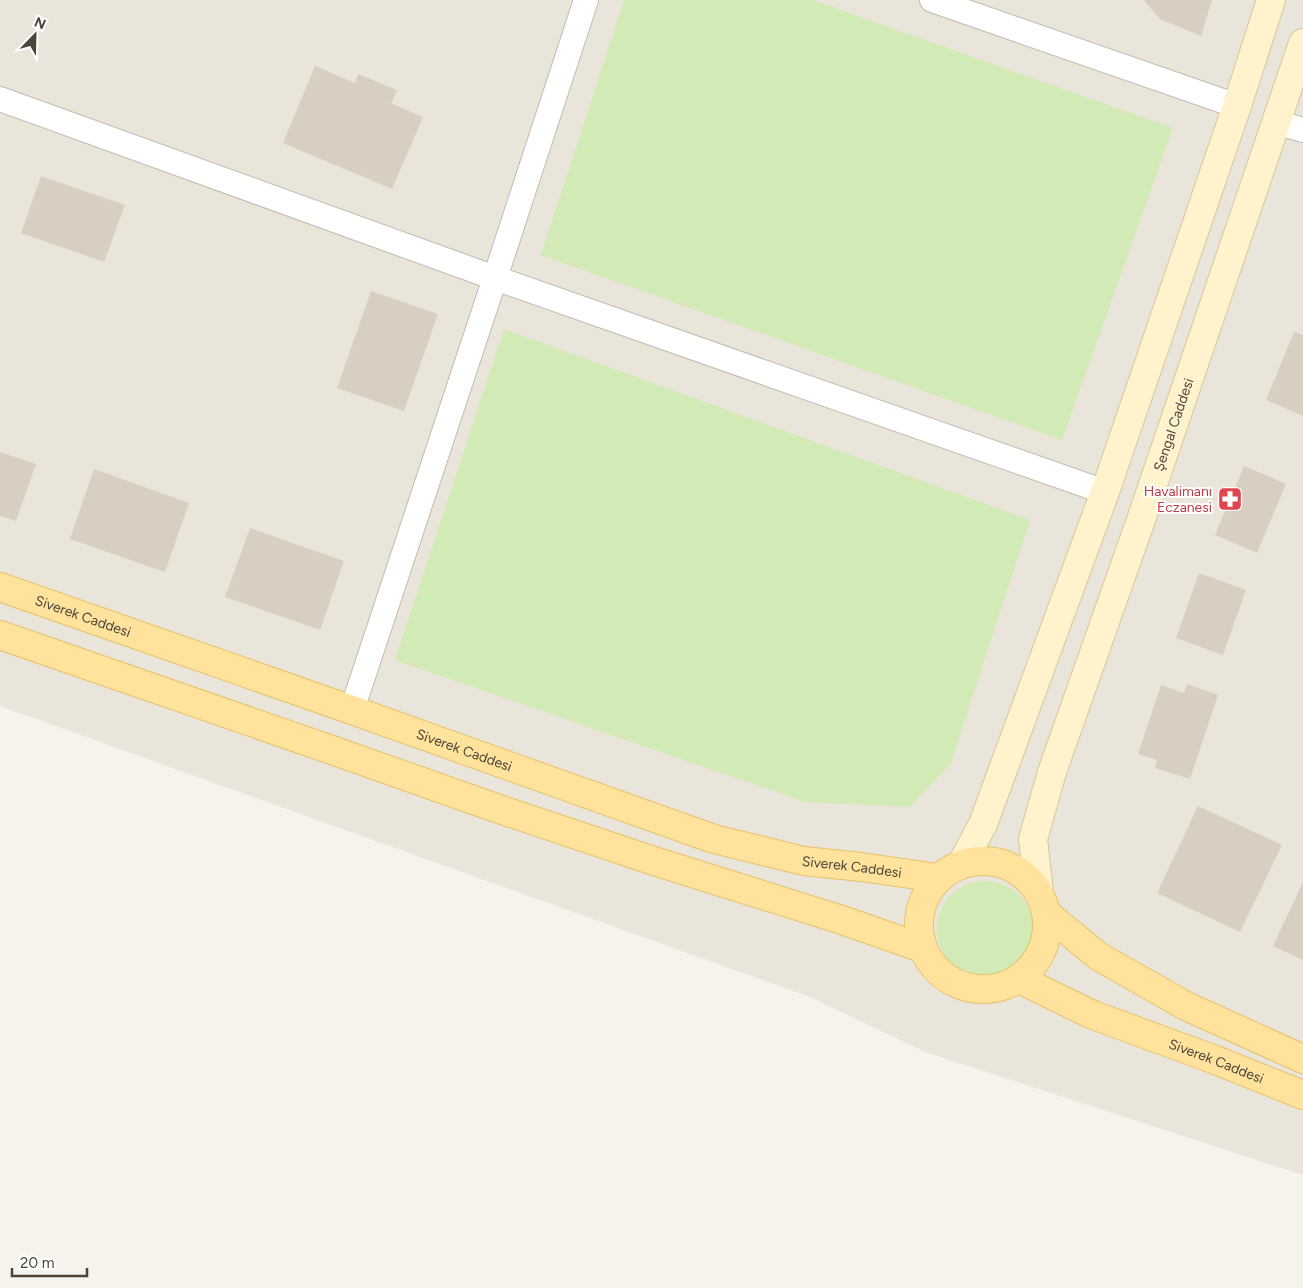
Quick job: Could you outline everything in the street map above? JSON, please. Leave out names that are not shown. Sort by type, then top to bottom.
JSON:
[{"type":"main road","points":[[961,865],[983,824],[1105,492],[1237,106],[1271,0]]},
{"type":"main road","name":"Şengal Caddesi","points":[[1043,904],[1033,839],[1052,772],[1142,517],[1303,43]]},
{"type":"main road","name":"Siverek Caddesi","points":[[0,587],[714,839],[804,861],[938,878]]},
{"type":"main road","points":[[0,636],[329,748],[498,809],[654,861],[842,920],[922,948]]},
{"type":"main road","points":[[1043,904],[1047,933],[1042,951],[1033,967],[1019,979],[1001,987],[982,990],[963,987],[946,978],[931,965],[922,948],[918,929],[919,910],[926,893],[938,878],[953,868],[973,861],[992,861],[1011,867],[1026,878],[1043,904],[1098,956],[1186,1006],[1303,1059]]},
{"type":"main road","name":"Siverek Caddesi","points":[[1019,979],[1093,1015],[1213,1059],[1303,1095]]},
{"type":"street","points":[[352,710],[586,0]]},
{"type":"street","points":[[932,0],[1237,106]]},
{"type":"street","points":[[0,99],[495,278],[1105,492]]},
{"type":"street","points":[[1276,122],[1303,130]]},
{"type":"shaded area","points":[[0,0],[1303,0],[1303,1175],[925,1052],[810,997],[0,706]]},
{"type":"green space","points":[[624,0],[813,0],[1173,128],[1062,440],[541,255]]},
{"type":"green space","points":[[504,329],[1030,520],[951,763],[910,807],[805,802],[395,660]]},
{"type":"green space","points":[[985,881],[1003,885],[1019,895],[1029,911],[1033,929],[1029,947],[1019,963],[1003,973],[985,977],[967,973],[951,963],[941,947],[937,929],[941,911],[951,895],[967,885]]},
{"type":"building","points":[[1144,0],[1212,0],[1201,36],[1160,19]]},
{"type":"building","points":[[315,66],[355,83],[358,74],[397,90],[391,103],[423,117],[392,189],[283,143]]},
{"type":"building","points":[[41,176],[125,205],[104,262],[21,233]]},
{"type":"building","points":[[371,291],[438,314],[404,411],[337,388]]},
{"type":"building","points":[[1294,332],[1303,335],[1303,416],[1266,400]]},
{"type":"building","points":[[0,452],[36,464],[16,521],[0,516]]},
{"type":"building","points":[[1244,466],[1286,484],[1257,553],[1215,535]]},
{"type":"building","points":[[94,469],[189,503],[165,572],[70,539]]},
{"type":"building","points":[[250,528],[344,561],[320,630],[225,597]]},
{"type":"building","points":[[1199,573],[1246,590],[1223,655],[1176,638]]},
{"type":"building","points":[[1187,684],[1218,695],[1190,779],[1155,768],[1157,760],[1138,754],[1161,685],[1184,693]]},
{"type":"building","points":[[1198,806],[1282,845],[1240,932],[1157,893]]},
{"type":"building","points":[[1303,882],[1303,960],[1273,946]]},
{"type":"place","name":"Havalimanı Eczanesi","points":[[1230,499]]}]
